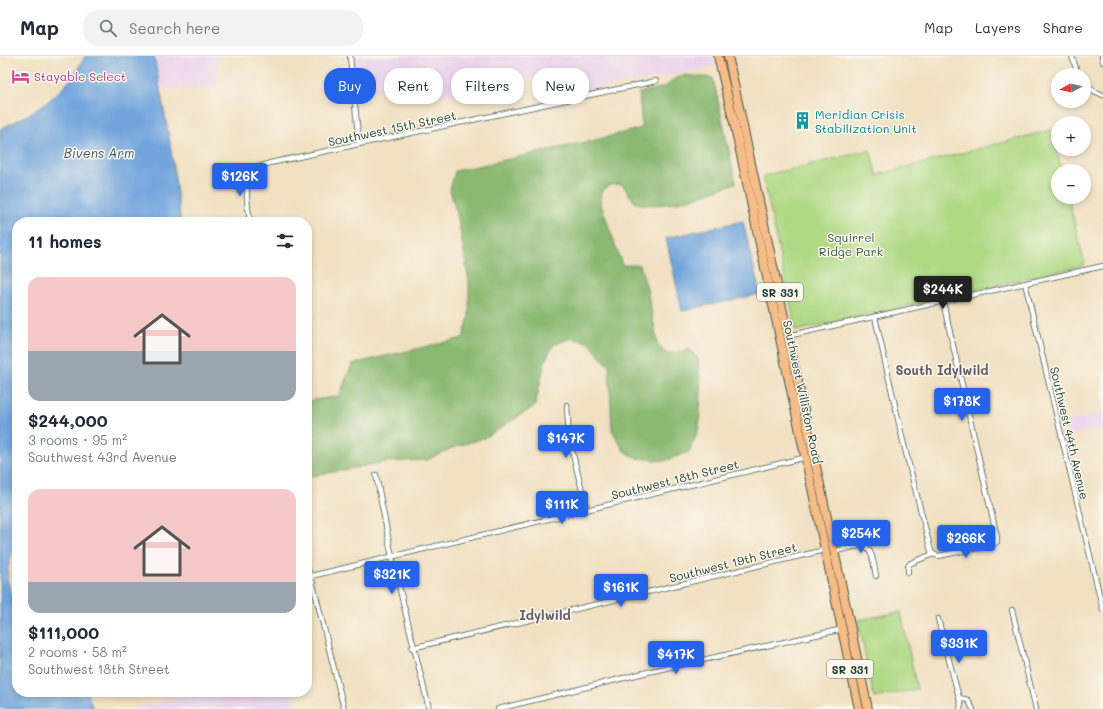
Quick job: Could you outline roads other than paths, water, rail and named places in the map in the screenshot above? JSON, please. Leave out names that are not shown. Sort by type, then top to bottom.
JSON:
[{"type":"highway","name":"Southwest Williston Road","points":[[718,56],[859,709]]},
{"type":"highway","name":"Southwest Williston Road","points":[[728,56],[815,456],[868,709]]},
{"type":"highway","points":[[747,185],[756,183]]},
{"type":"street","points":[[350,56],[359,144]]},
{"type":"street","points":[[1072,56],[1076,68]]},
{"type":"street","points":[[1102,56],[1103,62]]},
{"type":"street","name":"Southwest 15th Street","points":[[250,217],[248,186],[251,174],[256,169],[270,162],[656,81]]},
{"type":"street","points":[[1091,88],[1103,95]]},
{"type":"street","points":[[779,338],[1103,266]]},
{"type":"street","name":"Southwest 44th Avenue","points":[[1025,283],[1103,608]]},
{"type":"street","points":[[908,572],[908,566],[911,563],[933,554],[938,556],[972,550],[992,545],[997,542],[943,302]]},
{"type":"street","points":[[875,317],[911,475],[933,554]]},
{"type":"street","points":[[567,405],[569,439],[587,510]]},
{"type":"street","name":"Southwest 18th Street","points":[[312,575],[815,456]]},
{"type":"street","points":[[376,476],[412,648],[429,709]]},
{"type":"street","points":[[835,551],[863,545],[867,546],[870,551],[876,576]]},
{"type":"street","name":"Southwest 19th Street","points":[[412,648],[825,550]]},
{"type":"street","points":[[312,587],[344,709]]},
{"type":"street","points":[[1012,610],[1036,709]]},
{"type":"street","points":[[938,619],[959,698],[960,709]]},
{"type":"street","points":[[498,709],[656,671],[851,627]]},
{"type":"street","points":[[959,698],[968,700],[973,709]]},
{"type":"water","name":"Bivens Arm","points":[[85,56],[154,56],[170,142],[180,217],[12,217],[12,554],[9,564],[8,579],[12,594],[12,697],[89,697],[93,709],[0,709],[0,129],[27,115],[50,100],[69,81]]},
{"type":"water","points":[[743,221],[760,294],[682,311],[666,238]]},
{"type":"place","name":"Stayable Select","points":[[21,76]]},
{"type":"place","name":"Meridian Crisis Stabilization Unit","points":[[802,121]]},
{"type":"district","name":"South Idylwild","points":[[942,369]]},
{"type":"district","name":"Idylwild","points":[[545,614]]},
{"type":"park label","name":"Squirrel Ridge Park","points":[[851,244]]}]
